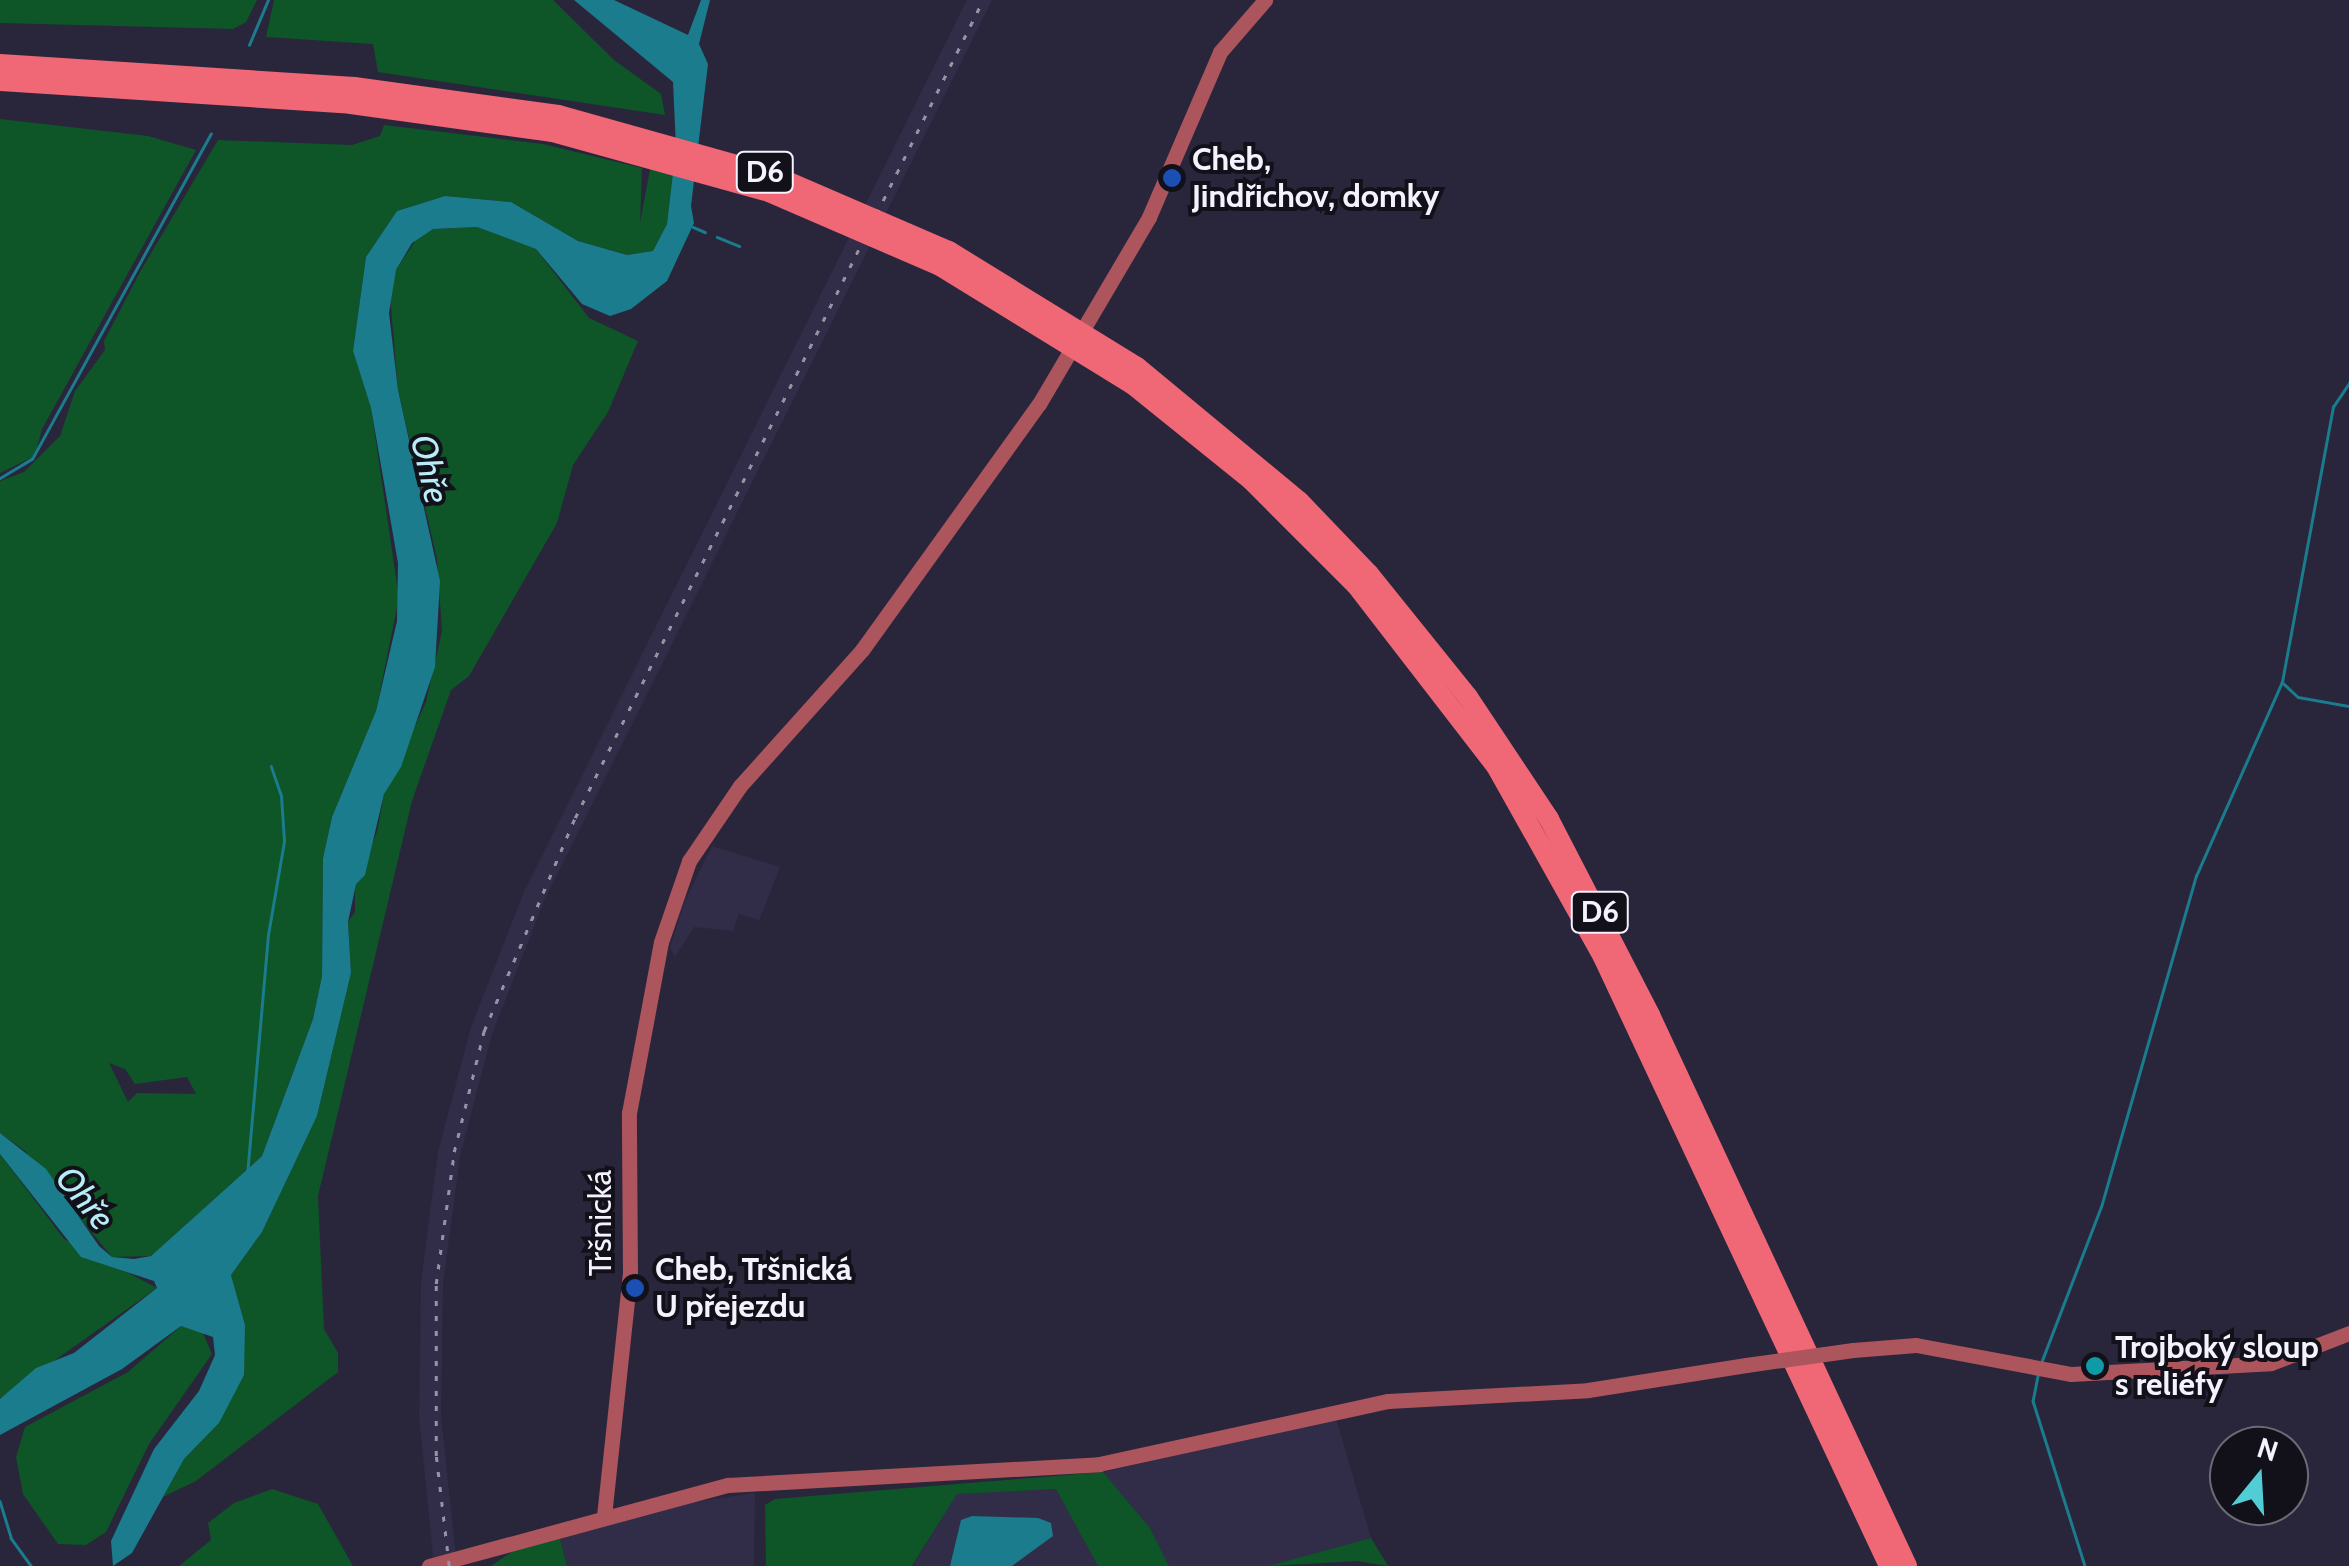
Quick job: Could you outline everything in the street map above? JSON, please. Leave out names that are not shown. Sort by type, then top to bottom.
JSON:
[{"type":"highway","name":"D6","points":[[0,64],[558,115],[770,174],[949,252],[1134,375],[1286,489],[1369,574],[1468,697],[1550,819],[1650,1015],[1907,1566]]},
{"type":"highway","name":"D6","points":[[0,81],[352,96]]},
{"type":"highway","name":"D6","points":[[1134,375],[1251,480],[1356,585],[1496,766],[1611,973],[1888,1566]]},
{"type":"street","name":"Tršnická","points":[[604,1516],[630,1274],[630,1113],[664,932],[689,860],[740,786],[862,650],[1039,404],[1149,217],[1220,52],[1266,0]]},
{"type":"street","points":[[429,1566],[713,1488],[1099,1464],[1388,1402],[1588,1390],[1853,1350],[1916,1345],[2070,1374],[2272,1363],[2349,1333]]},
{"type":"shaded area","points":[[967,0],[992,0],[544,901],[492,1034],[460,1156],[443,1284],[441,1416],[457,1566],[434,1566],[419,1417],[421,1282],[438,1152],[471,1027],[524,892]]},
{"type":"shaded area","points":[[712,846],[780,867],[759,920],[739,914],[733,931],[694,927],[675,957],[670,947],[685,901]]},
{"type":"shaded area","points":[[1336,1418],[1371,1538],[1269,1566],[1169,1566],[1150,1528],[1103,1472]]},
{"type":"shaded area","points":[[1057,1489],[1103,1566],[913,1566],[957,1493]]},
{"type":"shaded area","points":[[755,1493],[754,1566],[567,1566],[560,1539],[685,1503]]},
{"type":"green space","points":[[0,0],[257,0],[246,22],[233,29],[0,23]]},
{"type":"green space","points":[[274,0],[553,0],[614,60],[661,94],[665,115],[378,72],[373,44],[266,37]]},
{"type":"green space","points":[[0,119],[148,136],[196,150],[42,429],[35,456],[0,473]]},
{"type":"green space","points":[[384,125],[543,144],[642,168],[640,223],[650,169],[674,173],[667,224],[653,251],[627,255],[578,241],[511,202],[445,196],[397,211],[366,257],[353,351],[371,408],[399,598],[376,711],[332,817],[323,858],[322,976],[313,1019],[262,1156],[151,1256],[112,1257],[25,1151],[0,1133],[0,481],[24,472],[60,436],[75,391],[105,350],[104,341],[140,272],[218,140],[352,145],[380,136]],"holes":[[[109,1063],[125,1069],[135,1084],[187,1077],[196,1094],[137,1093],[128,1102]]]},
{"type":"green space","points":[[477,227],[536,249],[589,318],[638,341],[608,412],[573,465],[557,523],[469,676],[451,690],[412,801],[318,1196],[324,1329],[338,1353],[338,1372],[196,1481],[163,1497],[184,1459],[219,1423],[245,1325],[231,1275],[262,1232],[317,1116],[351,973],[348,922],[355,912],[355,884],[377,832],[384,794],[426,702],[442,631],[437,559],[398,390],[390,295],[396,270],[417,238],[433,229]]},
{"type":"green space","points":[[0,1154],[64,1239],[157,1288],[0,1399]]},
{"type":"green space","points":[[181,1326],[203,1333],[212,1354],[149,1444],[106,1532],[86,1545],[58,1544],[23,1494],[16,1457],[25,1427],[128,1372]]},
{"type":"green space","points":[[1103,1472],[1150,1528],[1169,1566],[1098,1566],[1056,1489],[957,1494],[912,1566],[766,1566],[765,1505],[775,1499]]},
{"type":"green space","points":[[272,1489],[318,1504],[353,1566],[179,1566],[211,1540],[208,1523],[234,1503]]},
{"type":"green space","points":[[1371,1538],[1388,1566],[1357,1561],[1268,1566]]},
{"type":"green space","points":[[560,1539],[567,1566],[491,1566],[516,1549]]},
{"type":"water","points":[[574,0],[614,0],[688,35],[701,0],[710,0],[699,44],[708,64],[691,206],[694,223],[667,281],[631,309],[610,316],[582,304],[536,249],[477,227],[433,229],[412,243],[396,270],[389,313],[398,390],[440,581],[435,667],[401,767],[384,794],[365,875],[356,884],[348,922],[351,973],[317,1116],[262,1232],[231,1275],[245,1325],[244,1375],[219,1423],[184,1459],[132,1553],[113,1566],[111,1541],[154,1449],[199,1391],[215,1355],[213,1337],[181,1326],[122,1369],[0,1435],[0,1399],[36,1368],[74,1353],[157,1288],[154,1281],[81,1257],[0,1154],[0,1133],[46,1169],[99,1246],[112,1257],[134,1259],[151,1256],[262,1156],[313,1019],[322,976],[323,858],[332,817],[376,711],[397,621],[398,563],[371,408],[353,351],[366,257],[397,211],[445,196],[511,202],[578,241],[627,255],[653,251],[667,224],[676,148],[673,82]]},
{"type":"water","points":[[972,1516],[1038,1518],[1051,1523],[1053,1536],[1012,1566],[950,1566],[961,1520]]},
{"type":"waterway","points":[[249,45],[268,0]]},
{"type":"waterway","points":[[0,478],[32,459],[211,134]]},
{"type":"waterway","points":[[693,227],[705,232]]},
{"type":"waterway","points":[[717,237],[739,246]]},
{"type":"waterway","points":[[2041,1363],[2101,1207],[2196,876],[2282,682],[2333,407],[2349,383]]},
{"type":"waterway","points":[[2282,682],[2298,697],[2349,706]]},
{"type":"waterway","points":[[247,1175],[268,935],[284,841],[281,796],[271,767]]},
{"type":"waterway","points":[[2038,1376],[2033,1401],[2085,1566]]},
{"type":"waterway","points":[[0,1501],[11,1538],[31,1566]]},
{"type":"railway","points":[[449,1566],[436,1456],[436,1284],[454,1152],[484,1031],[575,818],[983,0]]},
{"type":"place","name":"Cheb, Jindřichov, domky","points":[[1172,178]]},
{"type":"place","name":"Cheb, Tršnická U přejezdu","points":[[635,1288]]},
{"type":"place","name":"Trojboký sloup s reliéfy","points":[[2095,1366]]},
{"type":"water label","name":"Ohře","points":[[430,469]]},
{"type":"water label","name":"Ohře","points":[[85,1198]]}]
